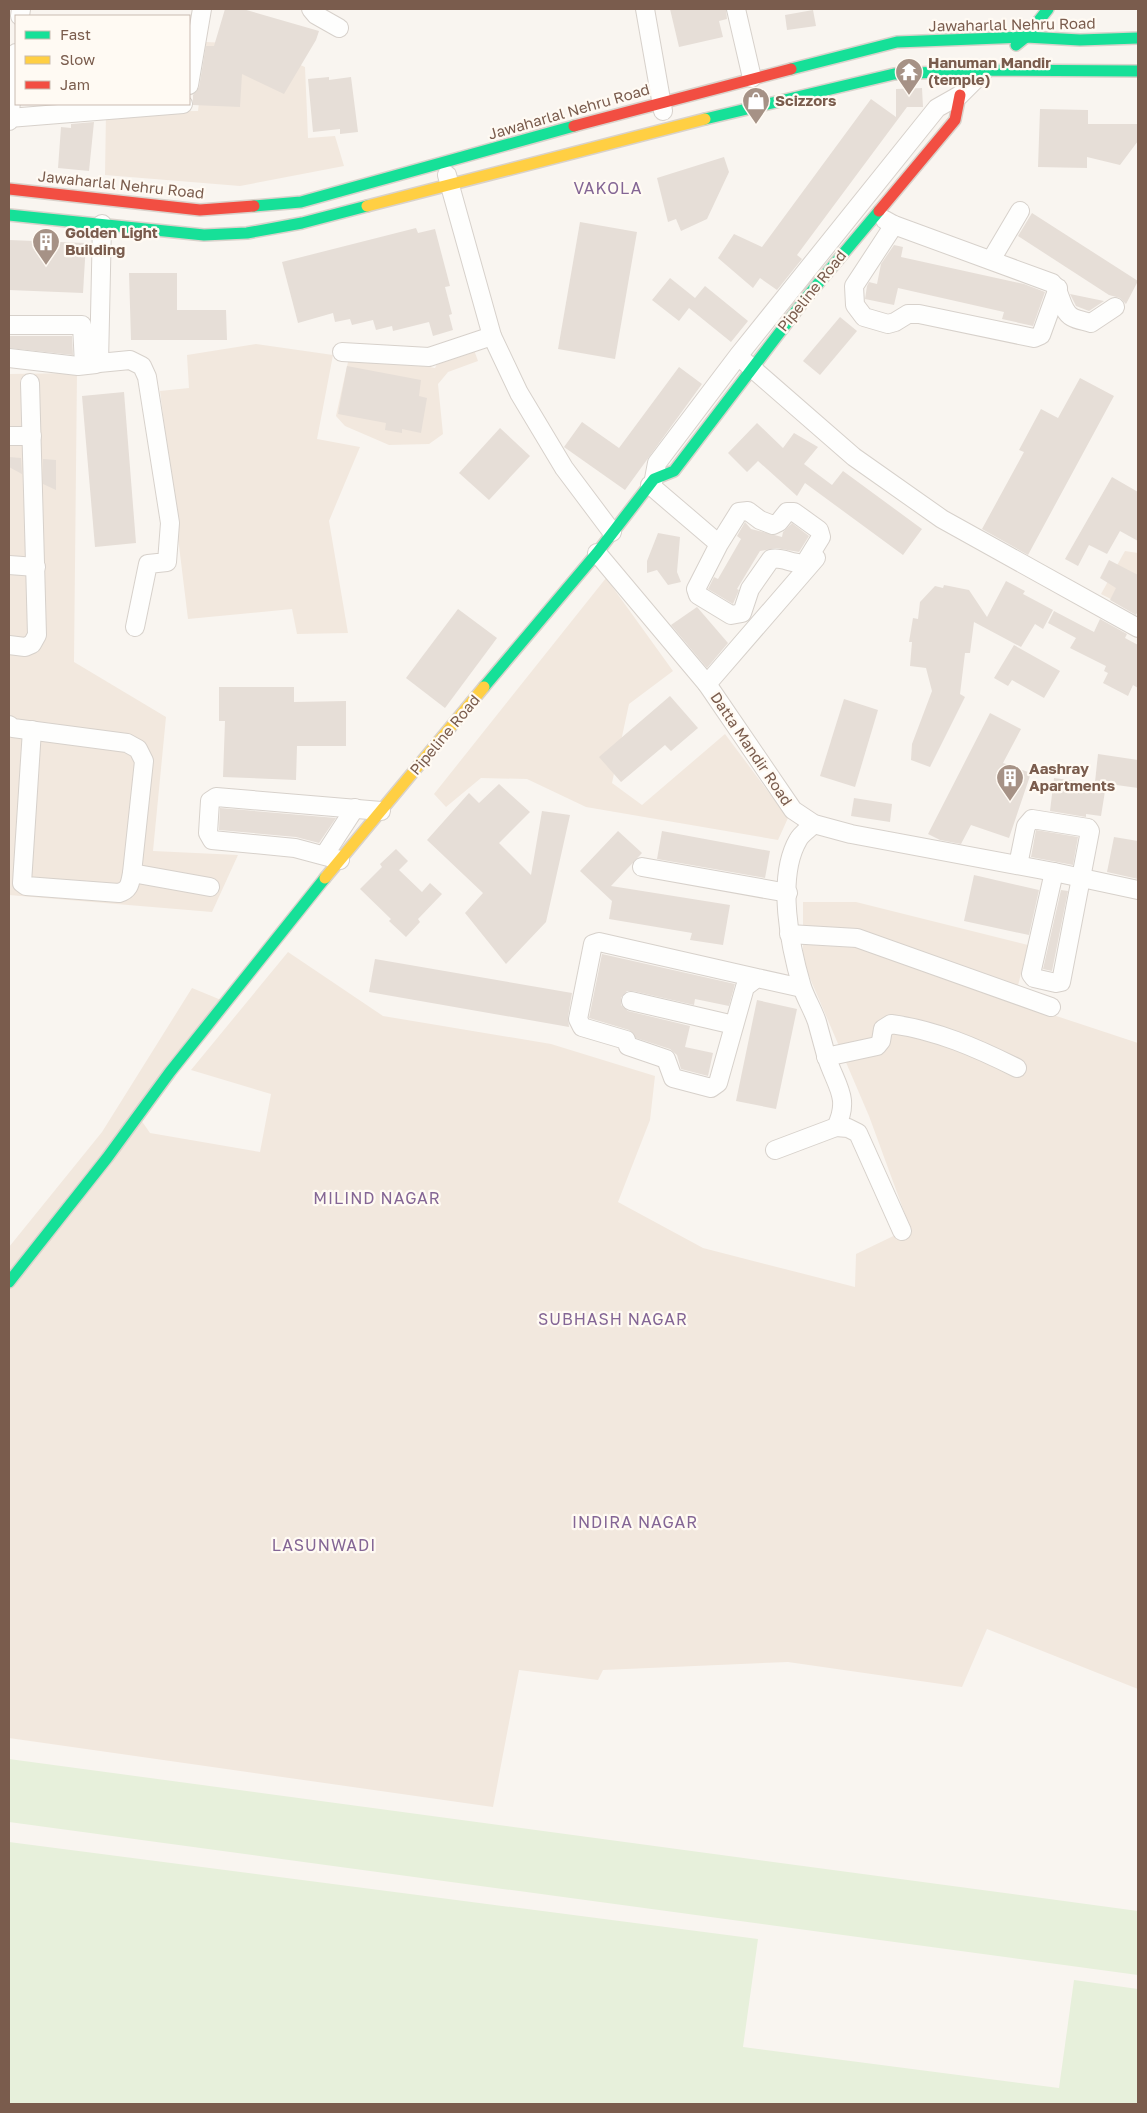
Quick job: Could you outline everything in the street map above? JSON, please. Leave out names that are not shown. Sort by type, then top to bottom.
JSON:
[{"type":"main road","name":"Pipeline Road","points":[[996,61],[1026,37],[1048,9]]},
{"type":"main road","name":"Jawaharlal Nehru Road","points":[[9,189],[200,210],[301,202],[660,102],[897,42],[1026,37],[1080,40],[1138,38]]},
{"type":"main road","points":[[9,215],[204,234],[247,233],[302,223],[668,128],[894,74],[996,61],[1138,71]]},
{"type":"main road","name":"Pipeline Road","points":[[744,362],[837,260],[955,120],[960,95]]},
{"type":"main road","name":"Pipeline Road","points":[[9,1282],[107,1158],[170,1072],[236,991],[336,852],[381,810],[597,553],[652,482]]},
{"type":"street","points":[[190,79],[202,9]]},
{"type":"street","points":[[311,9],[316,15],[339,28]]},
{"type":"street","points":[[645,9],[660,102],[668,128]]},
{"type":"street","points":[[736,9],[752,78]]},
{"type":"street","name":"Pipeline Road","points":[[652,482],[656,464],[744,362],[861,202],[936,108],[960,95],[996,61]]},
{"type":"street","points":[[15,62],[9,119],[171,105]]},
{"type":"street","points":[[444,162],[492,336],[519,392],[564,468],[612,532]]},
{"type":"street","points":[[861,202],[894,225],[1052,283],[1058,288],[1066,312],[1072,317],[1091,323],[1115,306]]},
{"type":"street","points":[[991,260],[1020,211]]},
{"type":"street","points":[[92,364],[102,224]]},
{"type":"street","points":[[894,225],[854,286],[853,299],[864,317],[888,324],[908,314],[919,314],[1034,338],[1041,335],[1058,288]]},
{"type":"street","points":[[837,260],[859,278]]},
{"type":"street","points":[[9,325],[82,325],[92,364]]},
{"type":"street","points":[[342,352],[430,357],[492,336]]},
{"type":"street","points":[[9,358],[92,364],[130,360],[142,366],[147,377],[170,523],[167,562],[148,564],[135,627]]},
{"type":"street","points":[[744,362],[854,457],[942,519],[1138,628]]},
{"type":"street","points":[[9,645],[25,646],[32,644],[37,635],[30,383]]},
{"type":"street","points":[[9,436],[32,436]]},
{"type":"street","points":[[652,482],[719,544]]},
{"type":"street","points":[[748,511],[760,520],[773,525],[779,522],[786,512],[794,512],[819,530],[821,537],[805,563],[792,564],[775,558],[772,559],[750,589],[742,613],[737,616],[731,615],[698,595],[696,589],[719,544],[739,512],[748,511]]},
{"type":"street","points":[[706,684],[831,541]]},
{"type":"street","name":"Datta Mandir Road","points":[[597,553],[706,684],[793,810],[814,824],[851,834],[1018,865],[1053,879],[1081,885],[1138,890]]},
{"type":"street","points":[[9,565],[36,567]]},
{"type":"street","points":[[9,725],[13,728],[32,730],[127,742],[138,749],[144,761],[132,872],[130,886],[126,892],[26,886],[22,883],[32,730]]},
{"type":"street","points":[[355,808],[336,852],[212,840],[208,838],[210,801],[216,797],[381,810]]},
{"type":"street","points":[[1018,865],[1026,826],[1032,819],[1088,828],[1090,831],[1061,982],[1056,984],[1034,978],[1031,974],[1053,879]]},
{"type":"street","points":[[814,824],[798,839],[787,877],[789,934],[802,988],[816,1020],[826,1057],[844,1103],[836,1127]]},
{"type":"street","points":[[642,867],[788,893]]},
{"type":"street","points":[[132,872],[210,888]]},
{"type":"street","points":[[789,934],[857,938],[1051,1006]]},
{"type":"street","points":[[758,978],[745,988],[718,1083],[711,1088],[673,1078],[666,1059],[628,1046],[626,1040],[582,1027],[578,1019],[593,944],[599,942],[758,978],[802,988]]},
{"type":"street","points":[[632,1001],[734,1025]]},
{"type":"street","points":[[826,1057],[877,1046],[881,1041],[883,1029],[891,1024],[910,1026],[970,1045],[1017,1068]]},
{"type":"street","points":[[774,1150],[836,1127],[848,1128],[858,1133],[902,1232]]},
{"type":"shaded area","points":[[206,42],[252,44],[305,67],[308,138],[335,136],[344,166],[240,186],[105,175],[106,112],[198,111]]},
{"type":"shaded area","points":[[256,344],[333,355],[317,439],[360,447],[329,521],[348,633],[297,634],[292,609],[188,619],[160,391],[189,388],[187,355]]},
{"type":"shaded area","points":[[474,350],[478,361],[448,372],[438,384],[443,434],[429,444],[389,445],[345,426],[336,416],[350,353],[435,368],[439,360]]},
{"type":"shaded area","points":[[77,373],[74,662],[166,717],[153,851],[238,855],[212,912],[9,895],[9,374]]},
{"type":"shaded area","points":[[1125,551],[1138,553],[1138,613],[1101,594]]},
{"type":"shaded area","points":[[606,578],[673,671],[629,704],[612,783],[642,805],[725,734],[788,818],[778,840],[586,807],[527,779],[481,778],[446,807],[434,794]]},
{"type":"shaded area","points":[[803,902],[856,902],[1028,945],[1014,1002],[1138,1043],[1138,1689],[987,1629],[962,1687],[788,1662],[603,1670],[598,1680],[519,1670],[493,1807],[9,1738],[9,1247],[102,1132],[192,988],[226,1002],[139,1117],[150,1133],[260,1152],[271,1094],[191,1070],[288,952],[383,1016],[551,1044],[655,1076],[650,1120],[618,1202],[703,1248],[855,1287],[856,1254],[910,1228],[869,1116],[803,962]]},
{"type":"green space","points":[[9,1759],[1138,1911],[1138,1975],[9,1822]]},
{"type":"green space","points":[[9,1842],[758,1939],[743,2047],[1059,2088],[1074,1980],[1138,1989],[1138,2104],[9,2104]]},
{"type":"building","points":[[225,9],[243,9],[319,31],[316,40],[284,94],[242,74],[240,107],[193,105],[193,95],[199,87],[206,46],[214,46]]},
{"type":"building","points":[[670,9],[726,9],[727,19],[719,21],[723,37],[679,47]]},
{"type":"building","points":[[813,10],[816,26],[787,30],[785,15]]},
{"type":"building","points":[[329,77],[329,80],[351,77],[358,132],[340,134],[340,129],[313,132],[308,79]]},
{"type":"building","points":[[922,88],[923,107],[907,107],[797,255],[802,259],[777,290],[760,278],[753,288],[718,258],[734,234],[762,247],[871,99],[896,117],[896,89]]},
{"type":"building","points":[[1040,109],[1088,110],[1088,124],[1138,124],[1138,141],[1120,165],[1087,157],[1087,168],[1038,167]]},
{"type":"building","points":[[94,122],[89,171],[58,168],[61,127],[71,128],[71,124]]},
{"type":"building","points":[[724,157],[729,172],[707,219],[681,231],[676,219],[668,222],[657,178]]},
{"type":"building","points":[[1032,213],[1138,281],[1126,304],[1120,298],[1109,295],[1018,236]]},
{"type":"building","points":[[580,222],[637,232],[615,359],[558,349]]},
{"type":"building","points":[[416,228],[418,233],[435,229],[450,286],[445,287],[452,314],[449,315],[453,330],[433,336],[429,322],[393,331],[392,326],[376,330],[373,320],[352,325],[350,319],[335,322],[333,313],[298,323],[282,262]]},
{"type":"building","name":"Golden Light Building","points":[[9,240],[86,243],[83,293],[9,290]]},
{"type":"building","points":[[894,245],[903,247],[901,257],[1024,284],[1045,292],[1033,326],[1002,319],[1004,312],[898,288],[894,305],[865,299],[869,282],[877,284],[881,264]]},
{"type":"building","points":[[129,273],[177,273],[177,310],[226,310],[227,340],[131,340]]},
{"type":"building","points":[[670,278],[695,298],[705,286],[748,321],[731,342],[689,308],[679,321],[652,300]]},
{"type":"building","points":[[1070,294],[1104,301],[1089,311],[1076,306]]},
{"type":"building","points":[[840,317],[857,331],[820,375],[803,361]]},
{"type":"building","points":[[9,336],[72,336],[73,355],[9,348]]},
{"type":"building","points":[[347,366],[421,380],[419,396],[427,398],[421,433],[402,429],[402,433],[385,430],[386,423],[338,414]]},
{"type":"building","points":[[679,367],[702,384],[625,490],[564,447],[582,422],[619,448]]},
{"type":"building","points":[[1080,378],[1114,396],[1028,555],[982,529],[1024,452],[1019,450],[1041,409],[1058,418]]},
{"type":"building","points":[[124,392],[136,543],[95,547],[82,396]]},
{"type":"building","points":[[757,423],[783,448],[794,433],[818,447],[804,464],[832,485],[843,471],[922,529],[903,555],[805,483],[797,496],[758,461],[747,472],[728,453]]},
{"type":"building","points":[[500,428],[530,456],[489,500],[459,473]]},
{"type":"building","points":[[9,457],[21,458],[22,474],[9,467]]},
{"type":"building","points":[[43,459],[56,460],[56,490],[43,484]]},
{"type":"building","points":[[1112,477],[1138,492],[1138,541],[1120,531],[1107,554],[1089,545],[1078,566],[1065,559]]},
{"type":"building","points":[[745,522],[751,529],[782,537],[783,532],[792,523],[809,536],[799,552],[776,548],[760,551],[737,589],[739,590],[733,604],[708,589],[714,577],[718,579],[741,539],[737,536]]},
{"type":"building","points":[[658,533],[680,537],[677,572],[681,582],[668,585],[657,570],[647,573],[647,561]]},
{"type":"building","points":[[1109,560],[1138,575],[1138,611],[1136,615],[1110,600],[1116,588],[1100,578]]},
{"type":"building","points":[[1006,581],[1025,591],[1023,594],[1053,610],[1043,629],[1035,624],[1021,647],[974,622],[970,653],[965,653],[960,694],[965,697],[930,767],[911,760],[912,744],[932,691],[926,668],[910,666],[912,642],[909,642],[913,618],[918,619],[920,602],[935,586],[943,588],[944,585],[969,590],[987,617]]},
{"type":"building","points":[[697,607],[728,643],[707,668],[671,625]]},
{"type":"building","points":[[458,609],[497,638],[445,708],[406,678]]},
{"type":"building","points":[[1054,611],[1094,632],[1100,619],[1127,634],[1125,638],[1138,645],[1138,688],[1133,685],[1128,696],[1103,683],[1108,673],[1104,671],[1106,666],[1070,648],[1076,638],[1048,623]]},
{"type":"building","points":[[1014,645],[1060,671],[1044,698],[1012,680],[1008,686],[994,678]]},
{"type":"building","points":[[219,687],[294,687],[294,702],[346,701],[346,746],[297,746],[296,780],[223,777],[225,721],[219,721]]},
{"type":"building","points":[[670,696],[698,728],[671,751],[665,745],[621,782],[599,757]]},
{"type":"building","points":[[844,699],[878,710],[855,787],[820,776]]},
{"type":"building","points":[[990,713],[1021,729],[1003,763],[1031,773],[1009,838],[971,825],[961,844],[940,840],[928,834]]},
{"type":"building","points":[[1098,754],[1138,760],[1138,788],[1095,782]]},
{"type":"building","points":[[1054,778],[1106,785],[1101,816],[1086,814],[1086,817],[1050,811]]},
{"type":"building","points":[[499,784],[530,812],[499,843],[531,875],[542,811],[570,815],[546,922],[506,964],[465,913],[483,893],[427,840],[469,793],[479,803]]},
{"type":"building","points":[[854,798],[892,804],[890,822],[851,816]]},
{"type":"building","points":[[220,808],[336,818],[319,843],[296,837],[219,830]]},
{"type":"building","points":[[1036,830],[1078,837],[1073,865],[1031,857]]},
{"type":"building","points":[[618,831],[642,853],[611,886],[730,905],[723,945],[690,940],[692,933],[609,919],[612,901],[580,871]]},
{"type":"building","points":[[662,831],[770,851],[765,878],[657,859]]},
{"type":"building","points":[[1114,837],[1138,841],[1138,879],[1107,872]]},
{"type":"building","points":[[396,849],[408,861],[399,870],[422,892],[430,883],[442,894],[418,919],[420,922],[406,937],[389,921],[391,919],[360,889],[382,867],[380,864]]},
{"type":"building","points":[[974,875],[1039,890],[1029,935],[964,921]]},
{"type":"building","points":[[1061,890],[1068,891],[1052,971],[1043,969]]},
{"type":"building","points":[[602,954],[735,984],[729,1006],[695,999],[694,1005],[633,991],[627,991],[621,998],[621,1005],[628,1011],[690,1026],[685,1047],[713,1053],[708,1076],[681,1069],[677,1055],[670,1049],[636,1038],[629,1030],[589,1018]]},
{"type":"building","points":[[375,959],[572,993],[568,1017],[569,1027],[369,992]]},
{"type":"building","points":[[757,1000],[797,1009],[776,1109],[736,1101]]},
{"type":"traffic: fast","points":[[1016,45],[1026,37],[1048,9]]},
{"type":"traffic: fast","points":[[791,69],[897,42],[1026,37],[1080,40],[1138,38]]},
{"type":"traffic: fast","points":[[705,119],[894,74],[985,70],[1138,71]]},
{"type":"traffic: fast","points":[[254,206],[301,202],[574,126]]},
{"type":"traffic: fast","points":[[9,215],[204,235],[247,233],[302,223],[367,206]]},
{"type":"traffic: fast","points":[[484,687],[597,553],[654,479],[674,471],[806,298],[879,211]]},
{"type":"traffic: fast","points":[[9,1282],[107,1158],[170,1072],[325,878]]},
{"type":"traffic: slow","points":[[367,206],[705,119]]},
{"type":"traffic: slow","points":[[325,878],[484,687]]},
{"type":"traffic: jam","points":[[574,126],[791,69]]},
{"type":"traffic: jam","points":[[879,211],[955,120],[960,95]]},
{"type":"traffic: jam","points":[[9,189],[200,210],[254,206]]},
{"type":"place","name":"Hanuman Mandir (temple)","points":[[909,96]]},
{"type":"place","name":"Scizzors","points":[[756,125]]},
{"type":"place","name":"Golden Light Building","points":[[46,266]]},
{"type":"place","name":"Aashray Apartments","points":[[1010,802]]},
{"type":"district","name":"VAKOLA","points":[[608,188]]},
{"type":"district","name":"MILIND NAGAR","points":[[377,1198]]},
{"type":"district","name":"SUBHASH NAGAR","points":[[613,1319]]},
{"type":"district","name":"INDIRA NAGAR","points":[[635,1522]]},
{"type":"district","name":"LASUNWADI","points":[[324,1545]]}]
